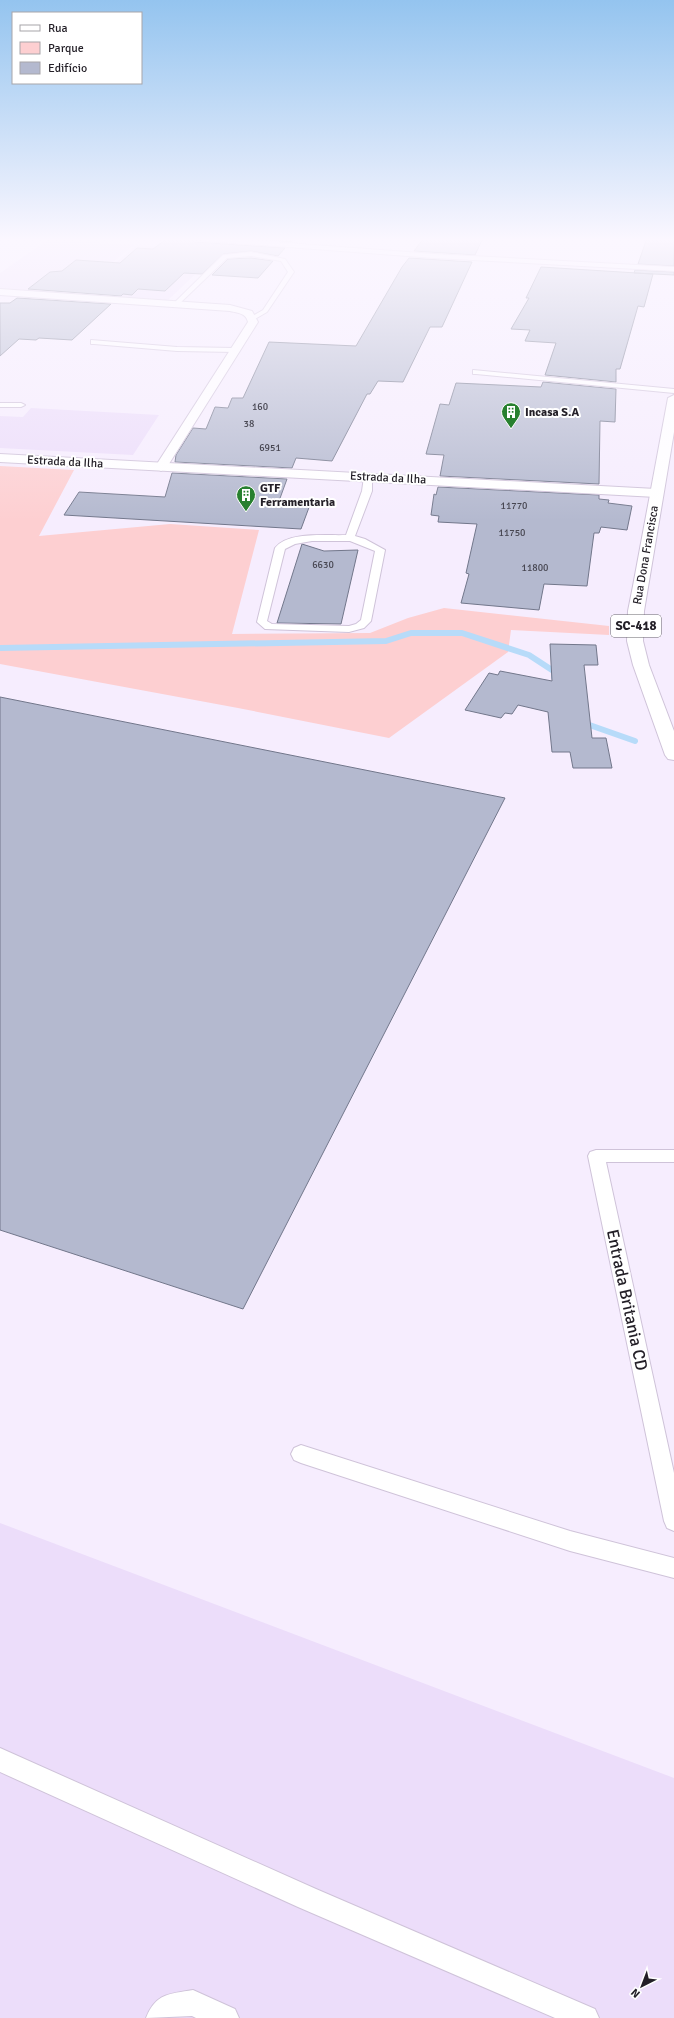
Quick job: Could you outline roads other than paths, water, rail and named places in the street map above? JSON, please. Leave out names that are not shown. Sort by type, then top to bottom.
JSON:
[{"type":"street","points":[[161,467],[246,332]]},
{"type":"street","name":"Rua Dona Francisca","points":[[674,398],[636,611],[636,641],[641,665],[674,755]]},
{"type":"street","name":"Estrada da Ilha","points":[[0,458],[656,493]]},
{"type":"lane","points":[[94,342],[177,349],[235,350]]},
{"type":"lane","points":[[476,372],[674,391]]},
{"type":"lane","points":[[0,405],[21,405]]},
{"type":"lane","points":[[350,538],[367,491],[368,477]]},
{"type":"lane","points":[[350,538],[362,541],[380,550],[366,621],[363,624],[355,629],[349,629],[269,627],[262,622],[280,548],[283,544],[294,540],[350,538]]},
{"type":"lane","name":"Entrada Britania CD","points":[[674,1156],[596,1156],[674,1521]]},
{"type":"lane","points":[[301,1454],[570,1541],[674,1568]]},
{"type":"lane","points":[[0,1760],[300,1895],[586,2018]]},
{"type":"lane","points":[[159,2018],[168,2007],[193,2003],[226,2018]]},
{"type":"waterway","points":[[0,648],[386,641],[411,633],[462,633],[529,655],[555,672],[554,677]]},
{"type":"waterway","points":[[581,722],[635,741]]},
{"type":"place","name":"Incasa S.A","points":[[511,429]]},
{"type":"place","name":"GTF Ferramentaria","points":[[246,512]]}]
